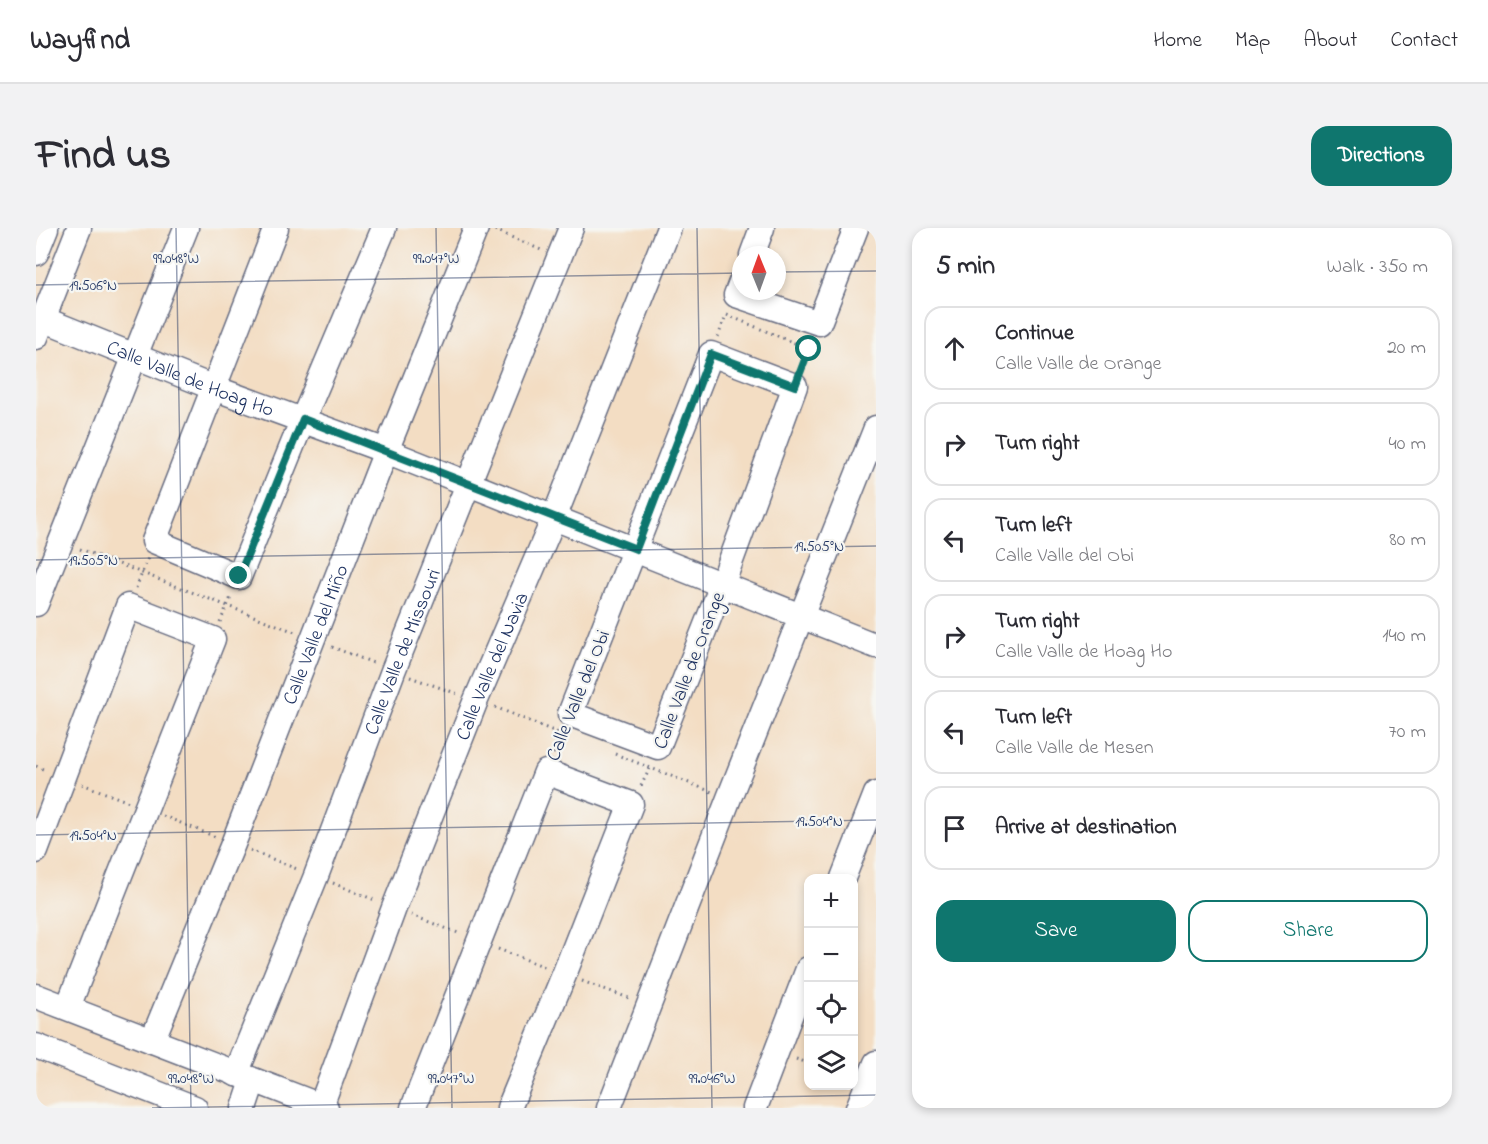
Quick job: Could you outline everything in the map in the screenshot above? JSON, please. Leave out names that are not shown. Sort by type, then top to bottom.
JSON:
[{"type":"street","points":[[36,253],[46,228]]},
{"type":"street","points":[[40,328],[79,228]]},
{"type":"street","points":[[36,604],[186,228]]},
{"type":"street","points":[[276,228],[154,541],[239,576],[384,228]]},
{"type":"street","name":"Calle Valle del Miño","points":[[152,1041],[233,843],[476,228]]},
{"type":"street","name":"Calle Valle de Missouri","points":[[244,1108],[245,1078],[316,876],[393,671],[571,228]]},
{"type":"street","name":"Calle Valle del Navia","points":[[323,1107],[394,908],[476,700],[554,518],[669,228]]},
{"type":"street","points":[[755,246],[762,228]]},
{"type":"street","points":[[744,300],[819,323],[856,228]]},
{"type":"street","name":"Calle Valle de Hoag Ho","points":[[40,328],[134,356],[214,388],[303,419],[876,646]]},
{"type":"street","points":[[711,354],[795,386]]},
{"type":"street","name":"Calle Valle del Obi","points":[[570,714],[711,354]]},
{"type":"street","name":"Calle Valle de Orange","points":[[658,747],[722,585],[795,386]]},
{"type":"street","points":[[609,1108],[876,428]]},
{"type":"street","points":[[36,851],[128,606],[213,639],[68,1007]]},
{"type":"street","points":[[570,714],[658,747]]},
{"type":"street","points":[[509,1108],[631,804],[546,772]]},
{"type":"street","name":"Calle Valle del Obi","points":[[413,1108],[546,772]]},
{"type":"street","points":[[845,874],[876,794]]},
{"type":"street","points":[[755,1108],[804,979]]},
{"type":"street","points":[[36,996],[323,1107]]},
{"type":"street","points":[[36,1046],[195,1108]]},
{"type":"street","points":[[858,1108],[876,1063]]},
{"type":"path","points":[[490,228],[560,258]]},
{"type":"path","points":[[711,354],[733,300]]},
{"type":"path","points":[[738,300],[809,349]]},
{"type":"path","points":[[795,386],[819,323]]},
{"type":"path","points":[[128,606],[154,541]]},
{"type":"path","points":[[213,639],[239,576]]},
{"type":"path","name":"Calle Valle del Obi","points":[[546,772],[570,714]]},
{"type":"path","name":"Calle Valle de Orange","points":[[631,804],[658,747]]},
{"type":"path","points":[[36,766],[564,975],[649,1006]]},
{"type":"route","points":[[239,576],[303,419],[636,549],[711,354],[795,386],[809,349]]}]
